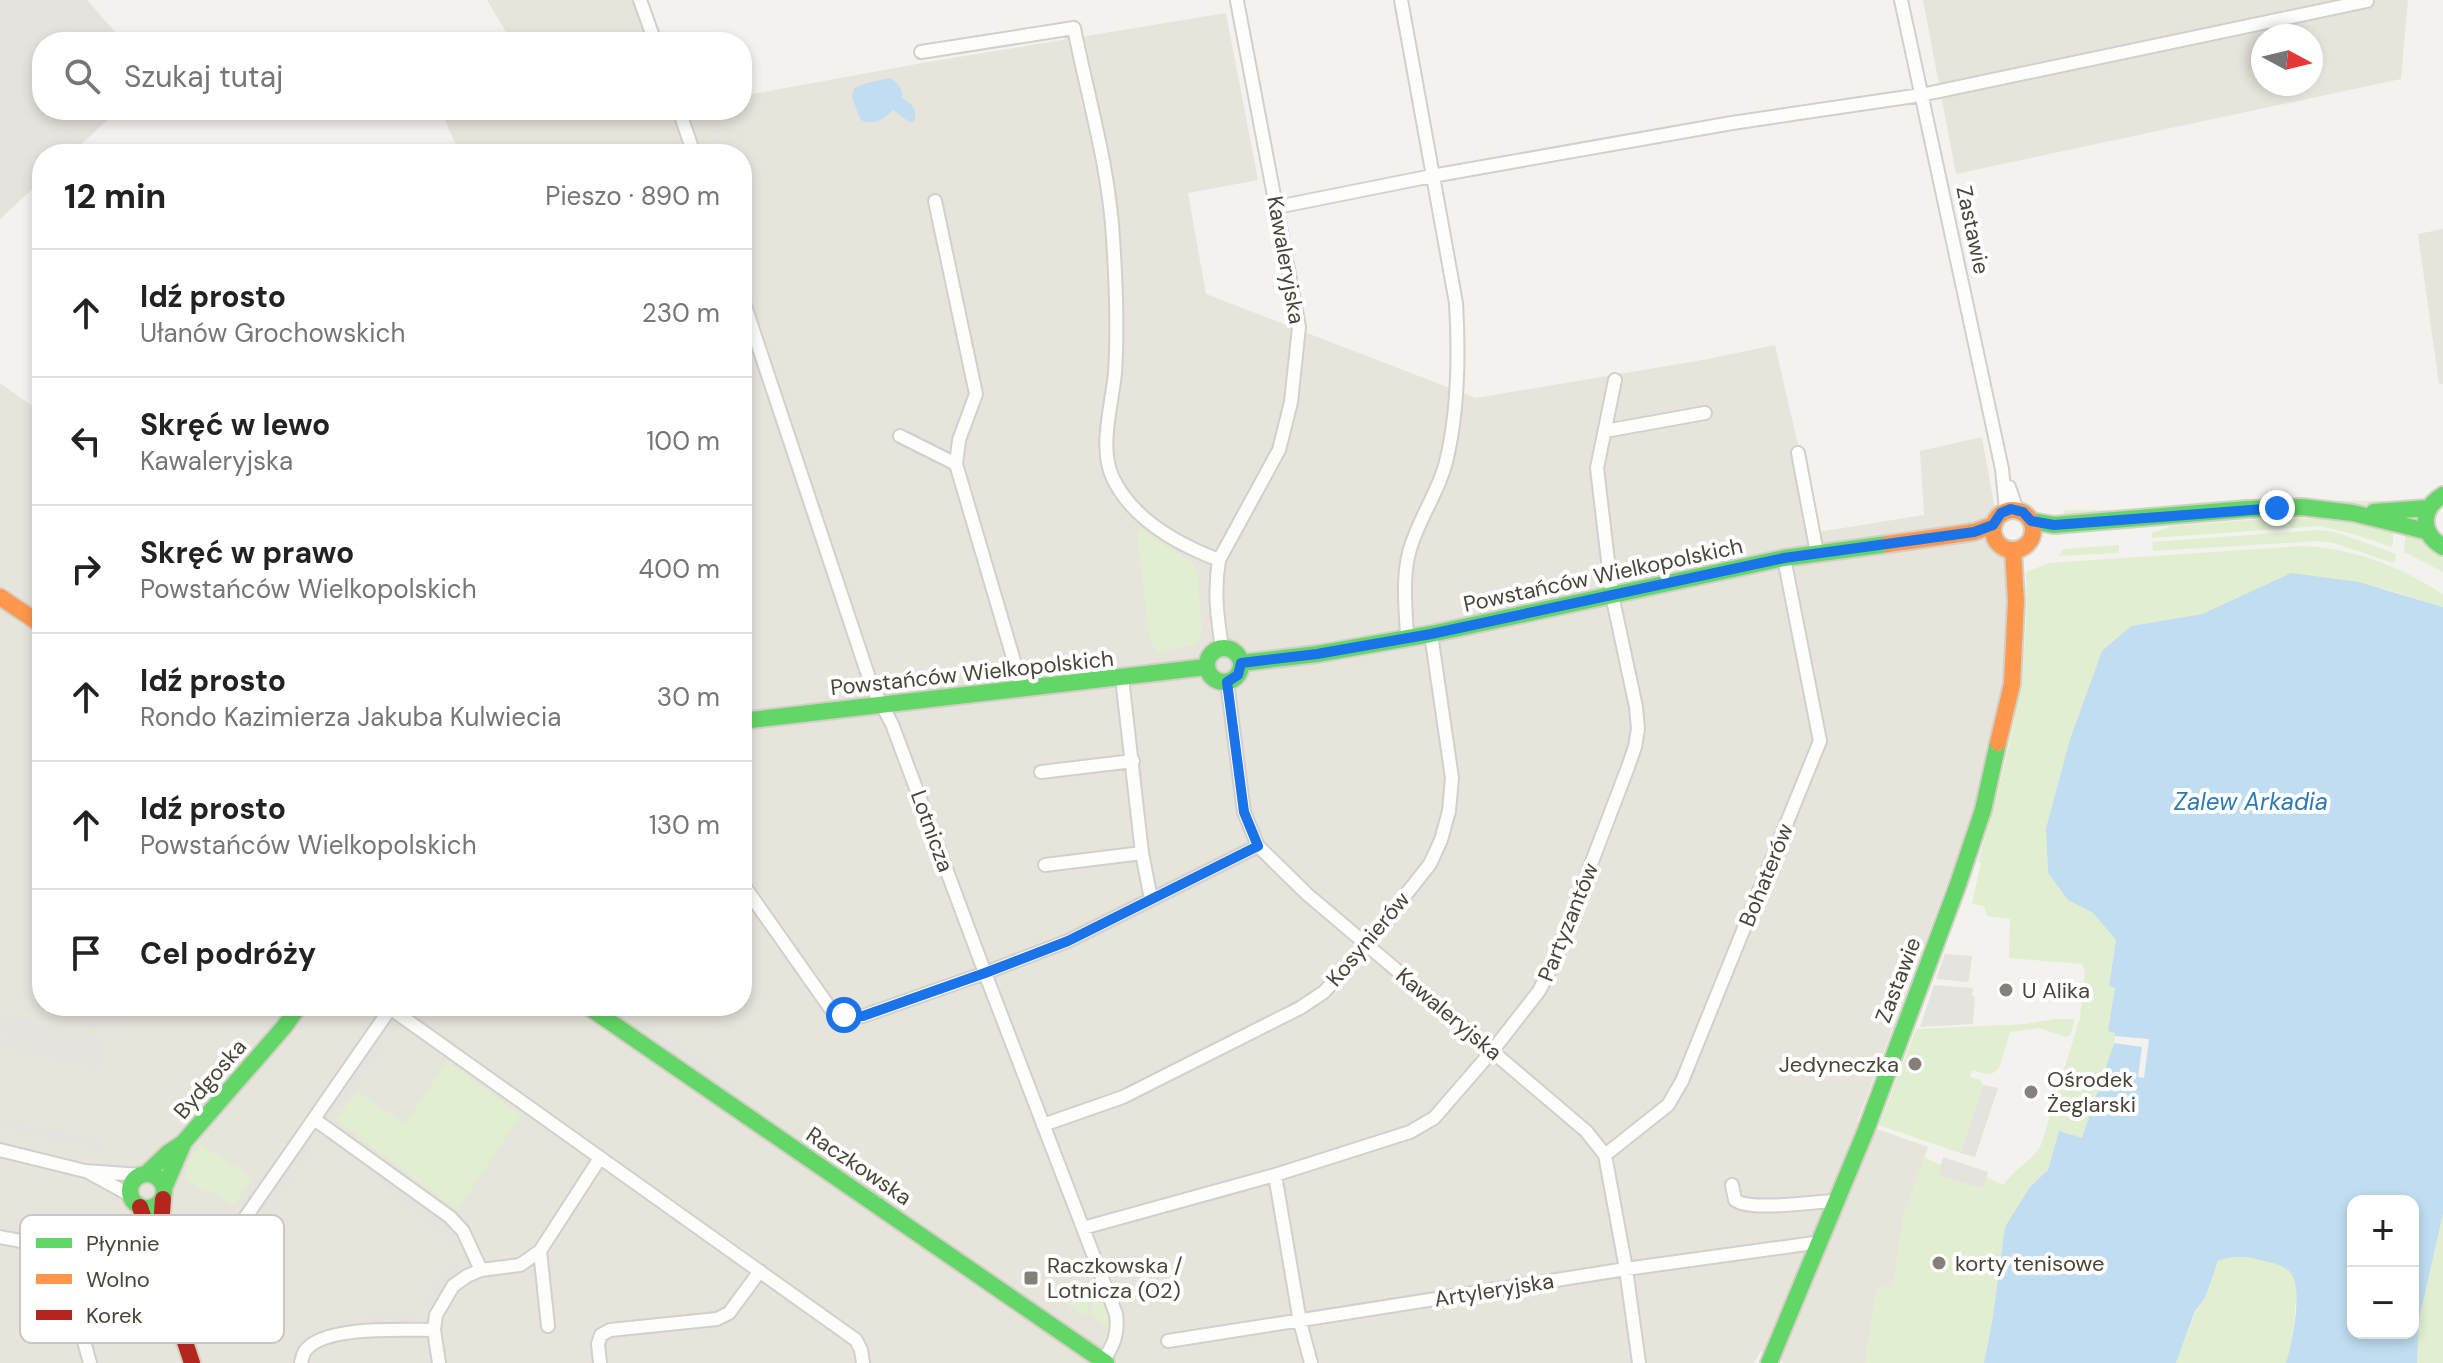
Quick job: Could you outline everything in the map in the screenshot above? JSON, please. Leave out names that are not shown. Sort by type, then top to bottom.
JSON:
[{"type":"street","points":[[640,0],[651,32]]},
{"type":"street","points":[[1401,0],[1456,303],[1457,382],[1446,462],[1409,551],[1405,579],[1407,638]]},
{"type":"street","name":"Zastawie","points":[[1901,0],[2012,510]]},
{"type":"street","name":"Kawaleryjska","points":[[1222,647],[1215,607],[1219,560],[1279,450],[1291,402],[1299,327],[1237,1]]},
{"type":"street","points":[[1277,207],[1732,123],[1921,95],[2367,1]]},
{"type":"street","points":[[921,52],[1074,28],[1107,181],[1113,234],[1115,371],[1107,442],[1110,471],[1120,493],[1136,512],[1200,553],[1219,560]]},
{"type":"street","points":[[682,120],[691,144]]},
{"type":"street","points":[[935,201],[976,394],[959,440],[956,464],[1022,688]]},
{"type":"street","name":"Lotnicza","points":[[752,327],[867,672],[880,705],[892,724],[1117,1323],[1118,1331],[1104,1362]]},
{"type":"street","name":"Partyzantów","points":[[1083,1228],[1275,1175],[1410,1132],[1434,1118],[1539,991],[1553,964],[1635,747],[1638,729],[1612,595],[1597,468],[1615,380]]},
{"type":"street","points":[[1605,431],[1705,413]]},
{"type":"street","points":[[900,436],[956,464]]},
{"type":"street","points":[[1798,453],[1817,553]]},
{"type":"street","points":[[2443,495],[2428,508],[2424,519],[2426,531],[2434,542],[2443,547]]},
{"type":"street","points":[[2031,528],[2302,507],[2353,513],[2426,531]]},
{"type":"street","points":[[2353,513],[2428,508]]},
{"type":"street","points":[[2012,510],[2027,516],[2031,528],[2029,541],[2016,549],[2001,546],[1994,532],[1997,517],[2012,510]]},
{"type":"street","name":"Powstańców Wielkopolskich","points":[[1241,663],[1317,654],[1431,634],[1784,558],[1974,532],[1994,532]]},
{"type":"street","name":"Zastawie","points":[[1769,1363],[1838,1201],[1983,810],[2012,684],[2016,549]]},
{"type":"street","name":"Bohaterów","points":[[1605,1155],[1668,1105],[1682,1081],[1820,741],[1784,558]]},
{"type":"street","points":[[0,597],[32,618]]},
{"type":"street","name":"Kosynierów","points":[[1043,1125],[1123,1097],[1300,1008],[1324,992],[1366,945],[1430,864],[1449,811],[1452,778],[1431,634]]},
{"type":"street","points":[[1222,647],[1235,651],[1241,663],[1238,675],[1227,682],[1216,680],[1206,667],[1211,653],[1222,647]]},
{"type":"street","name":"Powstańców Wielkopolskich","points":[[752,720],[1206,667]]},
{"type":"street","points":[[1122,678],[1142,853],[1151,899]]},
{"type":"street","name":"Kawaleryjska","points":[[1227,682],[1244,812],[1258,846],[1307,894],[1586,1131],[1605,1155]]},
{"type":"street","points":[[1041,772],[1133,761]]},
{"type":"street","points":[[752,897],[830,1008],[852,1017],[863,1016],[1068,941],[1258,846]]},
{"type":"street","points":[[1045,865],[1142,853]]},
{"type":"street","name":"Bydgoska","points":[[143,1174],[183,1143],[292,1016]]},
{"type":"street","points":[[247,1215],[382,1016]]},
{"type":"street","points":[[401,1016],[856,1340],[863,1363]]},
{"type":"street","name":"Raczkowska","points":[[602,1016],[1104,1362]]},
{"type":"street","points":[[314,1119],[450,1217],[463,1231],[481,1270]]},
{"type":"street","name":"Bydgoska","points":[[162,1215],[163,1194],[183,1143]]},
{"type":"street","points":[[0,1150],[85,1171],[143,1174],[159,1179],[163,1194],[155,1207],[135,1201],[85,1171]]},
{"type":"street","points":[[1605,1155],[1639,1363]]},
{"type":"street","points":[[439,1363],[434,1330],[436,1315],[453,1286],[481,1270],[520,1265],[540,1251],[600,1158]]},
{"type":"street","points":[[135,1201],[131,1185],[143,1174]]},
{"type":"street","points":[[1275,1175],[1300,1322],[1311,1363]]},
{"type":"street","points":[[1732,1185],[1735,1200],[1742,1205],[1838,1201]]},
{"type":"street","name":"Bydgoska","points":[[135,1201],[141,1215]]},
{"type":"street","points":[[0,1237],[20,1241]]},
{"type":"street","name":"Artyleryjska","points":[[1168,1341],[1626,1269],[1821,1242]]},
{"type":"street","points":[[540,1251],[548,1326]]},
{"type":"street","points":[[600,1363],[598,1344],[601,1335],[610,1330],[717,1319],[729,1313],[760,1271]]},
{"type":"street","points":[[301,1363],[306,1350],[323,1338],[343,1333],[434,1330]]},
{"type":"street","points":[[84,1343],[90,1363]]},
{"type":"street","name":"Bydgoska","points":[[185,1343],[192,1363]]},
{"type":"shaded area","points":[[0,0],[87,0],[115,32],[32,32],[32,120],[107,120],[82,144],[32,144],[32,189],[0,219]]},
{"type":"shaded area","points":[[487,0],[639,0],[649,32],[506,32]]},
{"type":"shaded area","points":[[1923,0],[2408,0],[2401,79],[2323,96],[2323,24],[2251,24],[2251,96],[2321,96],[1956,174]]},
{"type":"shaded area","points":[[1226,13],[1258,180],[1188,193],[1206,294],[1476,398],[1775,345],[1818,532],[1924,515],[1920,451],[1982,437],[2005,565],[2008,629],[2005,677],[1974,813],[1857,1122],[1928,1147],[1904,1216],[1893,1287],[1877,1287],[1865,1363],[1784,1363],[1761,1351],[1754,1363],[0,1363],[0,383],[32,406],[32,1016],[752,1016],[752,144],[456,144],[445,120],[752,120],[752,94]]},
{"type":"shaded area","points":[[2443,229],[2443,384],[2439,384],[2418,234]]},
{"type":"shaded area","points":[[1945,954],[1972,956],[1969,980],[1936,979]]},
{"type":"shaded area","points":[[1934,985],[1973,988],[1973,1024],[1920,1027]]},
{"type":"shaded area","points":[[0,1015],[100,1037],[96,1053],[101,1054],[98,1067],[5,1047],[8,1033],[0,1031]]},
{"type":"shaded area","points":[[74,1016],[120,1016],[113,1026],[101,1018],[93,1029]]},
{"type":"shaded area","points":[[601,1016],[634,1016],[738,1088],[727,1103]]},
{"type":"shaded area","points":[[377,1038],[384,1043],[339,1109],[331,1104]]},
{"type":"shaded area","points":[[1983,1085],[1998,1088],[1975,1157],[1960,1153]]},
{"type":"shaded area","points":[[0,1120],[102,1142],[101,1149],[0,1127]]},
{"type":"shaded area","points":[[307,1140],[314,1145],[266,1215],[254,1215]]},
{"type":"shaded area","points":[[1943,1157],[1988,1172],[1983,1189],[1938,1175]]},
{"type":"shaded area","points":[[374,1166],[456,1230],[464,1244],[455,1248],[445,1234],[369,1174]]},
{"type":"shaded area","points":[[458,1264],[463,1272],[447,1285],[433,1310],[424,1307],[436,1283]]},
{"type":"shaded area","points":[[413,1314],[414,1323],[340,1329],[339,1321]]},
{"type":"green space","points":[[2270,500],[2393,501],[2396,507],[2291,503],[2135,513],[2063,514],[2068,510],[2137,510]]},
{"type":"green space","points":[[2275,518],[2321,519],[2394,528],[2392,547],[2320,526],[2152,538],[2152,533],[2172,526]]},
{"type":"green space","points":[[1141,529],[1192,563],[1197,575],[1202,632],[1195,645],[1158,652],[1150,642],[1137,532]]},
{"type":"green space","points":[[2406,529],[2443,553],[2443,572],[2404,552]]},
{"type":"green space","points":[[2319,530],[2335,532],[2396,554],[2395,561],[2393,563],[2334,543],[2317,541],[2153,551],[2152,542]]},
{"type":"green space","points":[[2119,545],[2119,553],[2058,556],[2064,549]]},
{"type":"green space","points":[[2301,546],[2338,550],[2393,567],[2443,594],[2443,607],[2386,589],[2291,573],[2202,614],[2131,626],[2102,651],[2070,739],[2046,828],[2048,873],[2068,900],[2093,913],[2116,940],[2109,985],[2115,988],[2109,1030],[2116,1032],[2114,1043],[2082,1139],[2059,1132],[2048,1170],[2030,1187],[1993,1317],[1984,1363],[1865,1363],[1877,1287],[1893,1287],[1904,1216],[1924,1157],[1941,1165],[1938,1175],[1982,1189],[1986,1177],[2003,1185],[2041,1145],[2080,1018],[2085,971],[2082,964],[2009,958],[2010,919],[1987,916],[1984,906],[1972,904],[1981,863],[1978,862],[2007,755],[2020,683],[2027,610],[2026,572],[2049,563]]},
{"type":"green space","points":[[2074,1019],[2071,1035],[2066,1037],[2039,1028],[2010,1032],[1999,1068],[1986,1074],[1972,1070],[1970,1077],[1980,1080],[1983,1085],[1960,1153],[1879,1125],[1916,1029],[2026,1024]]},
{"type":"green space","points":[[447,1061],[521,1115],[457,1210],[336,1120],[357,1091],[405,1124]]},
{"type":"green space","points":[[201,1144],[253,1178],[234,1205],[213,1191],[204,1192],[186,1178],[188,1162]]},
{"type":"green space","points":[[2443,1214],[2443,1363],[2417,1363],[2419,1320]]},
{"type":"green space","points":[[2227,1257],[2272,1262],[2293,1275],[2295,1313],[2286,1363],[2176,1363],[2218,1261]]},
{"type":"green space","points":[[1090,1275],[1110,1318],[1111,1332],[1092,1316]]},
{"type":"green space","points":[[1087,1285],[1088,1313],[1083,1316],[1055,1295]]},
{"type":"water","points":[[890,78],[901,88],[902,98],[913,107],[914,121],[909,122],[893,110],[878,121],[861,120],[852,98],[854,88]]},
{"type":"water","name":"Zalew Arkadia","points":[[2291,573],[2359,582],[2443,607],[2443,1214],[2419,1320],[2419,1195],[2347,1195],[2347,1339],[2418,1339],[2417,1363],[2286,1363],[2296,1316],[2294,1279],[2280,1265],[2240,1257],[2218,1261],[2176,1363],[1984,1363],[2005,1227],[2030,1187],[2048,1170],[2059,1131],[2082,1138],[2114,1043],[2115,1033],[2108,1031],[2115,988],[2109,986],[2116,940],[2093,913],[2068,900],[2048,873],[2046,828],[2070,739],[2102,651],[2131,626],[2202,614]]},
{"type":"pier","points":[[2115,1036],[2149,1039],[2144,1078],[2138,1077],[2142,1047],[2114,1043]]},
{"type":"traffic: fast","points":[[2443,495],[2430,507],[2426,521],[2430,535],[2443,547]]},
{"type":"traffic: fast","points":[[2031,521],[2054,525],[2302,507],[2353,513],[2426,531]]},
{"type":"traffic: fast","points":[[2374,512],[2428,508]]},
{"type":"traffic: fast","points":[[1241,663],[1317,654],[1431,634],[1784,558],[1888,544]]},
{"type":"traffic: fast","points":[[1224,648],[1236,653],[1241,665],[1236,677],[1224,682],[1212,677],[1207,665],[1212,653],[1224,648]]},
{"type":"traffic: fast","points":[[752,720],[1206,667]]},
{"type":"traffic: fast","points":[[1769,1363],[1866,1130],[1957,887],[1983,810],[1998,743]]},
{"type":"traffic: fast","points":[[146,1174],[183,1143],[292,1016]]},
{"type":"traffic: fast","points":[[602,1016],[1106,1363]]},
{"type":"traffic: fast","points":[[164,1188],[183,1144]]},
{"type":"traffic: fast","points":[[147,1174],[159,1179],[164,1191],[159,1203],[147,1208],[135,1203],[130,1191],[135,1179],[147,1174]]},
{"type":"traffic: slow","points":[[2013,510],[2027,516],[2033,530],[2027,544],[2013,550],[1999,544],[1993,530],[1999,516],[2013,510]]},
{"type":"traffic: slow","points":[[1888,544],[1974,532],[1993,525]]},
{"type":"traffic: slow","points":[[1998,743],[2012,684],[2016,601],[2013,550]]},
{"type":"traffic: slow","points":[[0,597],[32,618]]},
{"type":"traffic: jam","points":[[162,1215],[163,1199]]},
{"type":"traffic: jam","points":[[140,1207],[143,1215]]},
{"type":"traffic: jam","points":[[185,1343],[192,1363]]},
{"type":"place","name":"U Alika","points":[[2006,990]]},
{"type":"place","name":"Jedyneczka","points":[[1915,1064]]},
{"type":"place","name":"Ośrodek Żeglarski","points":[[2031,1092]]},
{"type":"place","name":"korty tenisowe","points":[[1939,1263]]},
{"type":"place","name":"Raczkowska / Lotnicza (02)","points":[[1031,1278]]},
{"type":"route","points":[[844,1015],[863,1016],[1068,941],[1258,846],[1244,812],[1227,682],[1238,675],[1241,663],[1317,654],[1431,634],[1784,558],[1974,532],[1993,525],[2001,513],[2011,509],[2023,512],[2031,521],[2054,525],[2277,508]]}]
